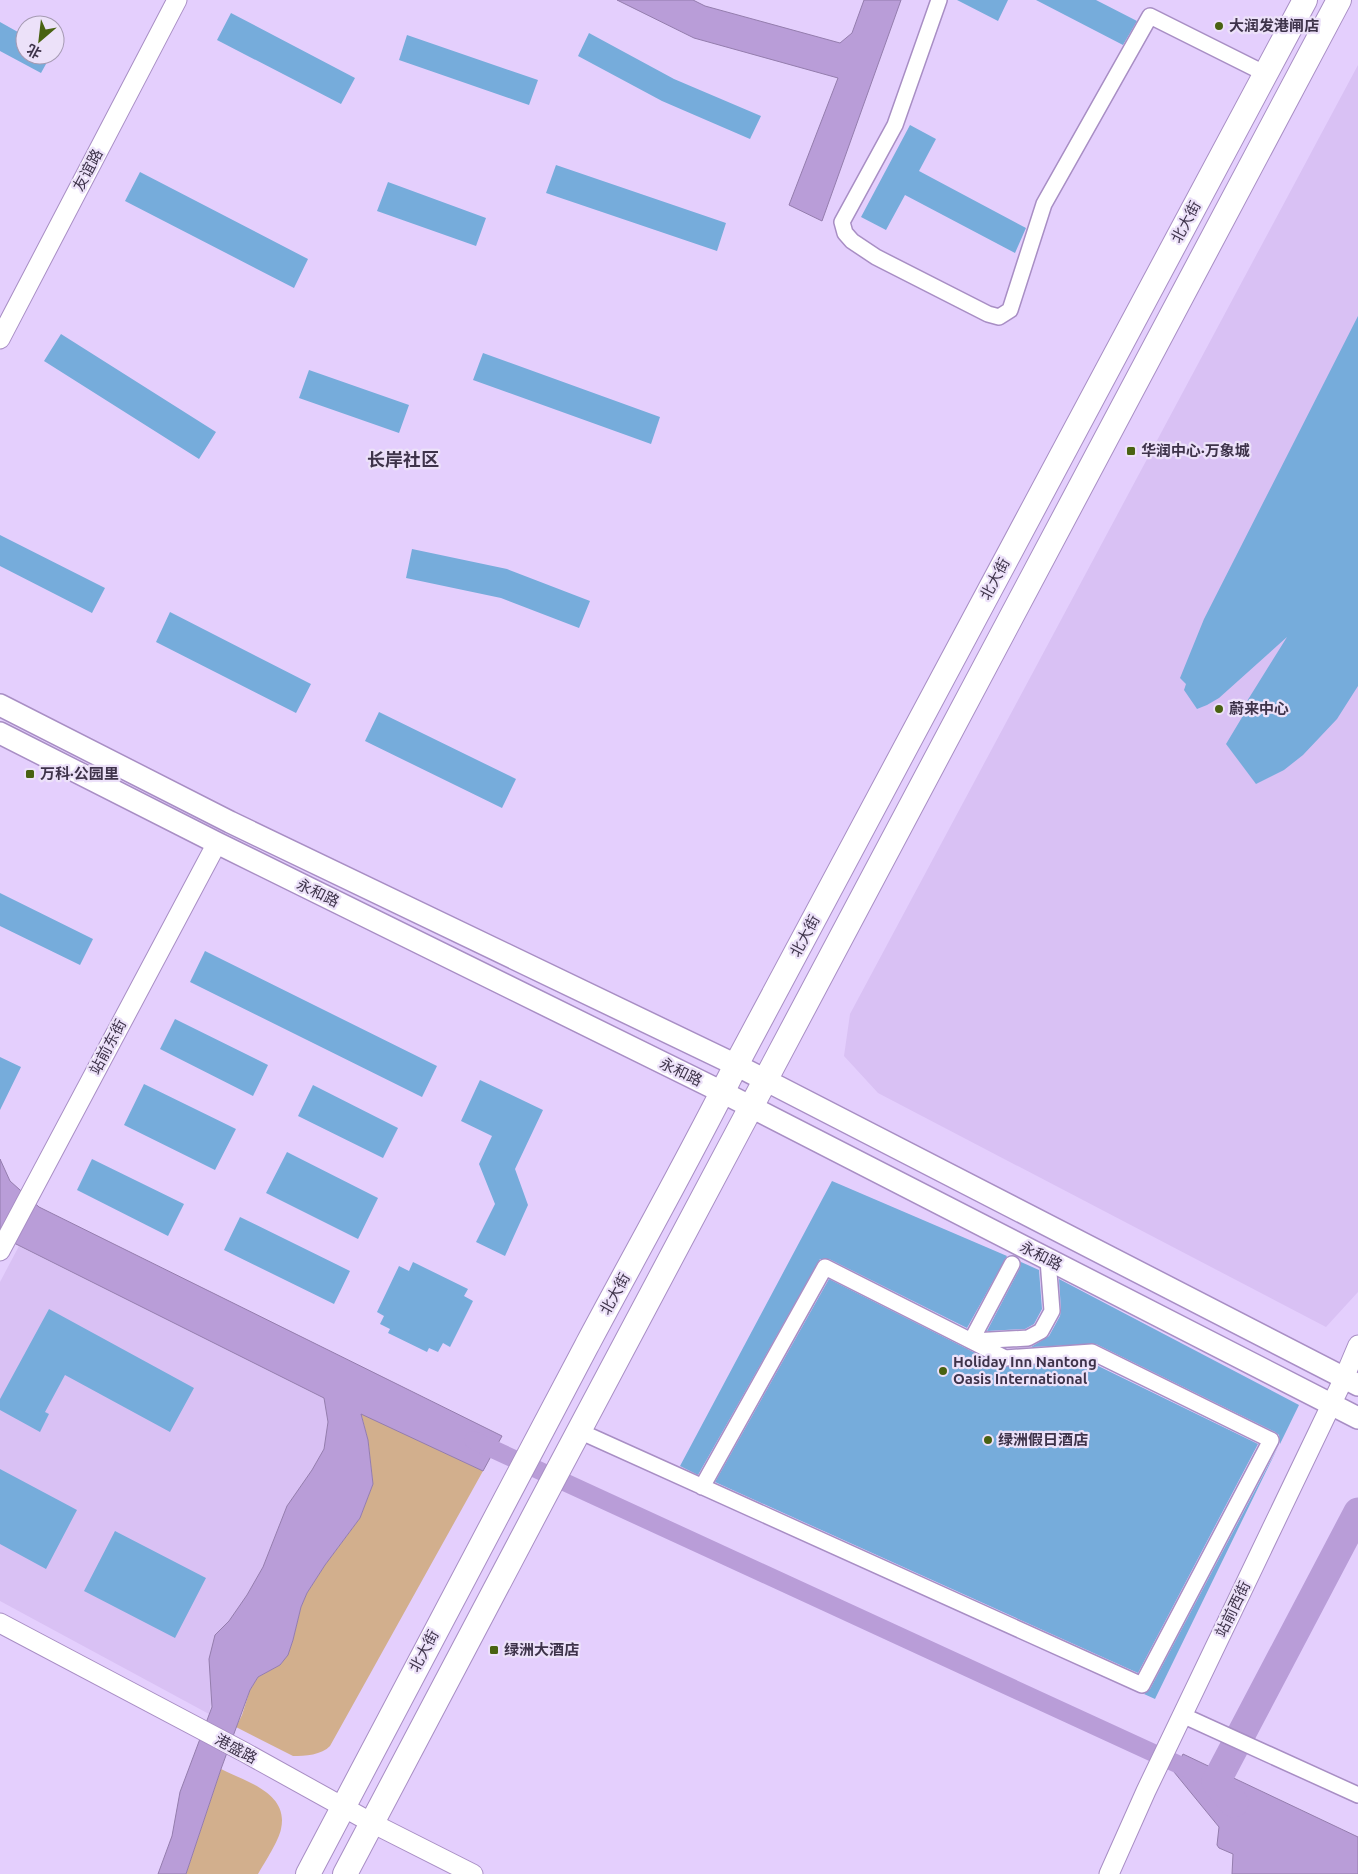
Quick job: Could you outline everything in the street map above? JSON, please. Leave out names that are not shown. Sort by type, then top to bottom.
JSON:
[{"type":"main road","name":"北大街","points":[[308,1874],[514,1483],[690,1156],[736,1065],[1305,0]]},
{"type":"main road","name":"北大街","points":[[344,1874],[1339,0]]},
{"type":"main road","name":"永和路","points":[[0,705],[230,822],[736,1065],[1351,1381]]},
{"type":"main road","name":"永和路","points":[[0,734],[722,1092],[1358,1418]]},
{"type":"street","name":"友谊路","points":[[0,339],[177,0]]},
{"type":"street","points":[[939,0],[895,124],[842,222],[845,233],[852,241],[876,257],[993,316],[999,317],[1010,310],[1044,204],[1150,16],[1266,74]]},
{"type":"street","name":"站前东街","points":[[0,1251],[217,843]]},
{"type":"street","points":[[971,1341],[1028,1338],[1041,1331],[1052,1311],[1048,1260]]},
{"type":"street","points":[[971,1341],[1012,1264]]},
{"type":"street","points":[[579,1431],[702,1487],[1142,1686],[1270,1440],[1092,1352],[1006,1358],[824,1267],[702,1487]]},
{"type":"street","name":"站前西街","points":[[1109,1874],[1178,1723],[1331,1404],[1351,1381],[1358,1345]]},
{"type":"street","name":"港盛路","points":[[0,1623],[244,1752],[372,1823],[473,1874]]},
{"type":"street","points":[[1178,1723],[1224,1733],[1358,1796]]},
{"type":"shaded area","points":[[617,0],[693,0],[705,6],[840,43],[852,33],[864,0],[901,0],[822,221],[789,205],[838,78],[694,38]]},
{"type":"shaded area","points":[[1358,65],[1358,1292],[1326,1327],[878,1093],[844,1056],[850,1014]]},
{"type":"shaded area","points":[[0,1159],[10,1181],[39,1207],[502,1436],[483,1471],[361,1414],[368,1440],[373,1484],[360,1518],[307,1593],[301,1607],[288,1655],[280,1665],[258,1677],[250,1690],[186,1874],[158,1874],[172,1836],[180,1792],[212,1707],[209,1659],[215,1635],[229,1621],[247,1595],[263,1567],[287,1506],[324,1449],[328,1422],[324,1398],[0,1236]]},
{"type":"shaded area","points":[[19,1246],[324,1398],[328,1422],[324,1449],[287,1506],[263,1567],[247,1595],[229,1621],[215,1635],[210,1679],[212,1699],[209,1714],[0,1601],[0,1282]]},
{"type":"shaded area","points":[[361,1413],[483,1471],[330,1746],[318,1753],[293,1756],[236,1727],[250,1690],[258,1677],[280,1665],[288,1654],[301,1607],[307,1593],[360,1518],[373,1484],[368,1440]]},
{"type":"shaded area","points":[[1183,1754],[1358,1837],[1358,1874],[1232,1874],[1233,1854],[1219,1848],[1217,1845],[1219,1827],[1174,1772]]},
{"type":"shaded area","points":[[221,1769],[264,1790],[279,1806],[282,1817],[280,1834],[258,1874],[186,1874]]},
{"type":"building","points":[[957,0],[1008,0],[998,21]]},
{"type":"building","points":[[1036,0],[1096,0],[1137,21],[1123,45]]},
{"type":"building","points":[[231,13],[355,78],[341,104],[217,40]]},
{"type":"building","points":[[0,22],[15,30],[15,59],[0,51]]},
{"type":"building","points":[[589,33],[674,79],[761,116],[750,139],[662,101],[578,56]]},
{"type":"building","points":[[407,35],[538,80],[529,105],[399,60]]},
{"type":"building","points":[[26,65],[45,65],[41,73]]},
{"type":"building","points":[[910,125],[936,139],[919,171],[1026,228],[1015,253],[905,195],[886,230],[861,217]]},
{"type":"building","points":[[556,165],[726,223],[717,251],[546,193]]},
{"type":"building","points":[[140,172],[308,259],[294,288],[125,201]]},
{"type":"building","points":[[388,182],[486,218],[476,246],[377,211]]},
{"type":"building","points":[[1358,316],[1358,686],[1337,719],[1303,755],[1284,770],[1256,784],[1226,744],[1247,709],[1244,706],[1287,637],[1219,698],[1197,709],[1184,690],[1186,684],[1180,678],[1204,619]]},
{"type":"building","points":[[61,334],[216,432],[199,459],[44,361]]},
{"type":"building","points":[[483,353],[660,417],[651,444],[473,380]]},
{"type":"building","points":[[309,370],[409,405],[399,433],[299,398]]},
{"type":"building","points":[[0,535],[105,588],[92,613],[0,566]]},
{"type":"building","points":[[412,549],[507,569],[590,601],[579,628],[501,598],[406,578]]},
{"type":"building","points":[[170,612],[311,684],[296,713],[156,642]]},
{"type":"building","points":[[379,712],[516,779],[502,808],[365,741]]},
{"type":"building","points":[[0,893],[93,939],[80,965],[0,926]]},
{"type":"building","points":[[205,951],[437,1066],[422,1097],[190,982]]},
{"type":"building","points":[[175,1019],[268,1065],[253,1096],[160,1049]]},
{"type":"building","points":[[0,1057],[21,1067],[0,1110]]},
{"type":"building","points":[[480,1080],[543,1110],[515,1169],[528,1205],[505,1256],[476,1242],[495,1204],[479,1164],[492,1136],[461,1121]]},
{"type":"building","points":[[144,1084],[236,1129],[215,1170],[124,1125]]},
{"type":"building","points":[[313,1085],[398,1128],[383,1158],[298,1116]]},
{"type":"building","points":[[287,1152],[378,1198],[358,1239],[266,1193]]},
{"type":"building","points":[[92,1159],[184,1204],[168,1236],[77,1190]]},
{"type":"building","points":[[832,1181],[1007,1256],[967,1328],[829,1259],[820,1259],[698,1475],[680,1466]]},
{"type":"building","points":[[240,1217],[350,1271],[334,1304],[224,1250]]},
{"type":"building","points":[[413,1262],[468,1289],[464,1296],[473,1301],[450,1347],[443,1343],[438,1352],[429,1348],[427,1352],[388,1333],[390,1329],[380,1324],[384,1316],[377,1312],[399,1266],[409,1271]]},
{"type":"building","points":[[1021,1262],[1039,1270],[1042,1309],[1034,1324],[1025,1329],[987,1331],[1020,1268]]},
{"type":"building","name":"绿洲假日酒店","points":[[829,1279],[1001,1366],[1090,1362],[1258,1444],[1138,1673],[715,1482]]},
{"type":"building","points":[[1059,1279],[1299,1405],[1280,1444],[1279,1435],[1275,1432],[1096,1344],[1031,1347],[1049,1336],[1060,1316]]},
{"type":"building","points":[[49,1309],[194,1388],[170,1432],[65,1375],[45,1412],[49,1414],[40,1432],[0,1410],[0,1399]]},
{"type":"building","points":[[1278,1447],[1155,1699],[1144,1694],[1150,1689]]},
{"type":"building","points":[[0,1469],[77,1510],[46,1569],[0,1544]]},
{"type":"building","points":[[115,1531],[206,1578],[175,1638],[84,1591]]},
{"type":"waterway","points":[[473,1440],[1199,1774]]},
{"type":"waterway","points":[[1234,1803],[1216,1782],[1358,1512]]},
{"type":"place","name":"大润发港闸店","points":[[1219,26]]},
{"type":"place","name":"华润中心·万象城","points":[[1131,451]]},
{"type":"place","name":"蔚来中心","points":[[1219,709]]},
{"type":"place","name":"万科·公园里","points":[[30,774]]},
{"type":"place","name":"Holiday Inn Nantong Oasis International","points":[[943,1371]]},
{"type":"place","name":"绿洲假日酒店","points":[[988,1440]]},
{"type":"place","name":"绿洲大酒店","points":[[494,1650]]},
{"type":"district","name":"长岸社区","points":[[403,460]]}]
